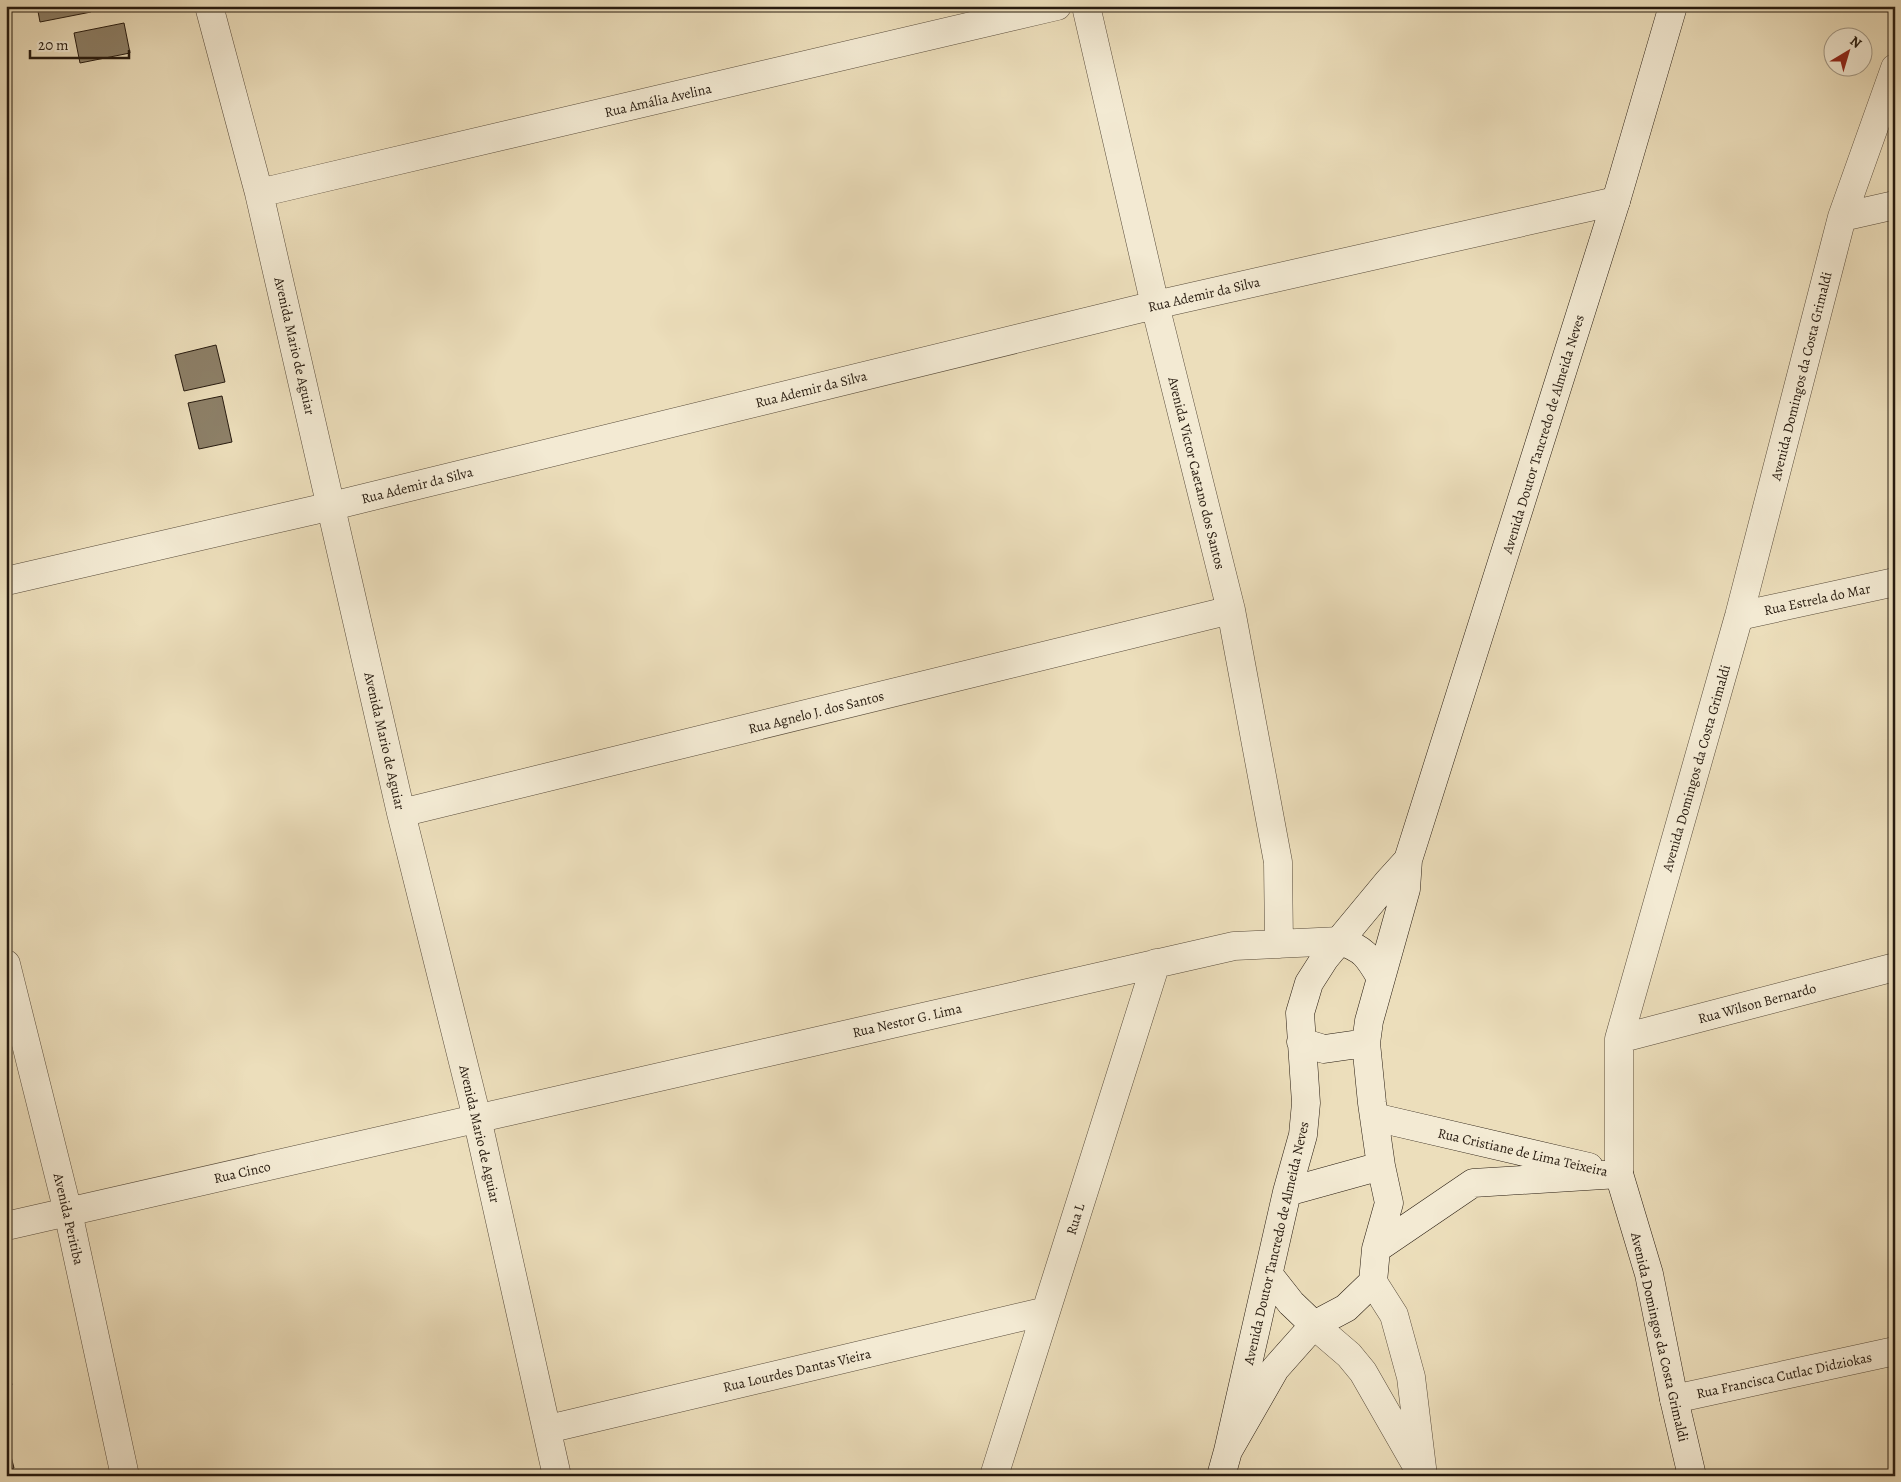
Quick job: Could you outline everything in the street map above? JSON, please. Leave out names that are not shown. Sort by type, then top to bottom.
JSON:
[{"type":"street","name":"Avenida Mario de Aguiar","points":[[209,6],[259,193],[401,813],[477,1118],[558,1476]]},
{"type":"street","name":"Rua Amália Avelina","points":[[259,193],[1057,6]]},
{"type":"street","name":"Avenida Victor Caetano dos Santos","points":[[1086,6],[1155,305],[1231,610],[1278,862],[1279,944]]},
{"type":"street","name":"Avenida Doutor Tancredo de Almeida Neves","points":[[1225,1463],[1275,1369],[1314,1325],[1346,1308],[1373,1282],[1376,1249],[1389,1203],[1374,1118],[1366,1043],[1369,1021],[1406,889],[1408,860],[1616,201],[1673,6]]},
{"type":"street","name":"Avenida Domingos da Costa Grimaldi","points":[[1692,1476],[1648,1274],[1619,1174],[1618,1039],[1739,616],[1842,217],[1895,68]]},
{"type":"street","name":"Rua Ademir da Silva","points":[[6,581],[332,506],[1155,305],[1616,201]]},
{"type":"street","points":[[1842,217],[1895,205]]},
{"type":"street","name":"Rua Estrela do Mar","points":[[1739,616],[1895,582]]},
{"type":"street","name":"Rua Agnelo J. dos Santos","points":[[401,813],[1231,610]]},
{"type":"street","name":"Avenida Doutor Tancredo de Almeida Neves","points":[[1225,1463],[1287,1192],[1303,1135],[1306,1103],[1300,1013],[1309,982],[1325,958],[1408,860]]},
{"type":"street","points":[[1340,941],[1358,947],[1370,959],[1381,978]]},
{"type":"street","name":"Rua Nestor G. Lima","points":[[477,1118],[1234,946],[1340,941]]},
{"type":"street","name":"Rua L","points":[[994,1476],[1156,963]]},
{"type":"street","name":"Avenida Peritiba","points":[[6,964],[68,1212],[125,1476]]},
{"type":"street","name":"Rua Wilson Bernardo","points":[[1618,1039],[1895,967]]},
{"type":"street","points":[[1301,1042],[1324,1049],[1366,1043]]},
{"type":"street","name":"Rua Cinco","points":[[6,1226],[477,1118]]},
{"type":"street","name":"Rua Cristiane de Lima Teixeira","points":[[1374,1118],[1619,1174]]},
{"type":"street","points":[[1287,1192],[1381,1166]]},
{"type":"street","name":"Rua Cristiane de Lima Teixeira","points":[[1376,1249],[1473,1183],[1619,1174]]},
{"type":"street","points":[[1269,1275],[1291,1303],[1349,1355],[1363,1372],[1423,1476]]},
{"type":"street","points":[[1373,1282],[1394,1315],[1411,1377],[1423,1476]]},
{"type":"street","name":"Rua Lourdes Dantas Vieira","points":[[548,1429],[1046,1311]]},
{"type":"street","name":"Rua Francisca Cutlac Didziokas","points":[[1674,1399],[1895,1351]]},
{"type":"building","points":[[37,6],[90,6],[91,12],[40,22]]},
{"type":"building","points":[[124,23],[130,53],[80,63],[74,33]]},
{"type":"building","points":[[216,345],[225,382],[184,391],[175,355]]},
{"type":"building","points":[[222,396],[232,442],[199,449],[188,403]]},
{"type":"building","points":[[6,1358],[12,1385],[6,1387]]},
{"type":"building","points":[[6,1437],[14,1468],[6,1470]]}]
